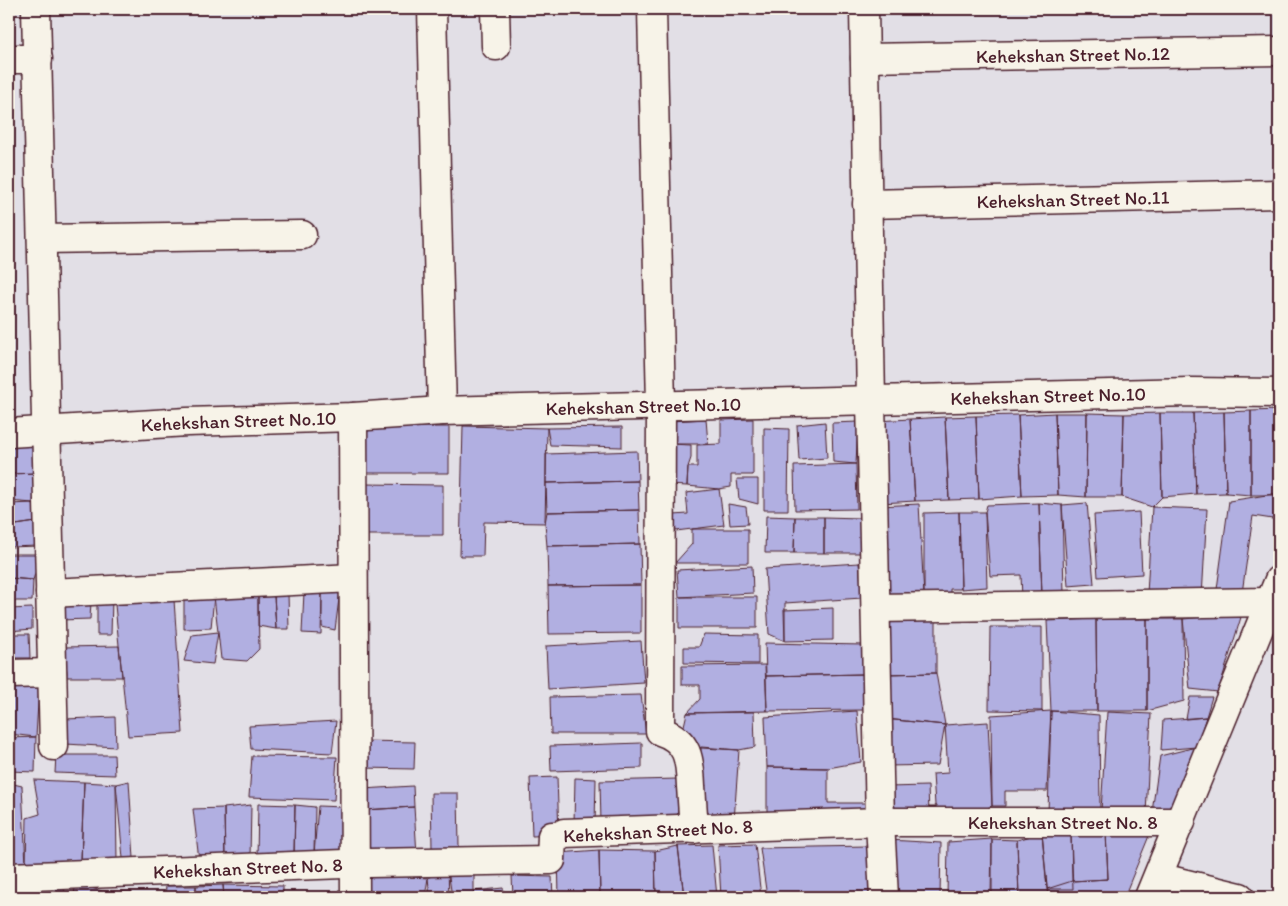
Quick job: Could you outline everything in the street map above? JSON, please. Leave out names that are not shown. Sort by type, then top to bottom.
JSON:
[{"type":"street","points":[[36,9],[54,746]]},
{"type":"street","points":[[432,9],[442,411]]},
{"type":"street","points":[[495,9],[496,46]]},
{"type":"street","points":[[652,9],[661,405],[660,731],[672,735],[683,747],[690,761],[694,829]]},
{"type":"street","points":[[864,9],[880,822],[884,897]]},
{"type":"street","name":"Kehekshan Street No.12","points":[[865,58],[1279,51]]},
{"type":"street","points":[[9,59],[38,59]]},
{"type":"street","name":"Kehekshan Street No.11","points":[[867,204],[1279,194]]},
{"type":"street","points":[[42,239],[302,236]]},
{"type":"street","name":"Kehekshan Street No.10","points":[[9,433],[187,422],[353,417],[442,411],[1190,392],[1279,393]]},
{"type":"street","points":[[353,417],[355,897]]},
{"type":"street","points":[[50,593],[353,578]]},
{"type":"street","points":[[876,608],[1274,591],[1154,887],[1240,897]]},
{"type":"street","points":[[9,674],[52,673]]},
{"type":"street","name":"Kehekshan Street No. 8","points":[[9,877],[354,864],[551,860],[552,836],[559,836],[564,833],[880,822],[1181,822]]},
{"type":"building","points":[[1279,410],[1279,495],[1251,495],[1251,411]]},
{"type":"building","points":[[1251,411],[1251,495],[1226,493],[1224,412]]},
{"type":"building","points":[[1224,412],[1226,493],[1196,494],[1193,413]]},
{"type":"building","points":[[1055,413],[1058,495],[1022,496],[1018,415]]},
{"type":"building","points":[[1055,413],[1087,413],[1086,497],[1058,495]]},
{"type":"building","points":[[1087,413],[1124,414],[1122,497],[1086,497]]},
{"type":"building","points":[[1160,413],[1162,497],[1152,507],[1122,497],[1124,414]]},
{"type":"building","points":[[1160,413],[1193,413],[1196,494],[1162,497]]},
{"type":"building","points":[[1018,415],[1022,496],[979,499],[976,416]]},
{"type":"building","points":[[976,416],[979,499],[949,500],[945,417]]},
{"type":"building","points":[[945,417],[949,500],[915,501],[910,419]]},
{"type":"building","points":[[706,419],[708,444],[670,444],[670,421]]},
{"type":"building","points":[[753,419],[753,475],[731,475],[731,487],[719,489],[687,486],[688,467],[697,467],[697,445],[721,444],[721,420]]},
{"type":"building","points":[[910,419],[915,501],[881,503],[878,421]]},
{"type":"building","points":[[825,422],[827,458],[799,460],[797,425]]},
{"type":"building","points":[[858,422],[856,464],[833,462],[832,423]]},
{"type":"building","points":[[463,426],[547,428],[545,523],[484,522],[483,556],[460,556]]},
{"type":"building","points":[[364,427],[449,427],[449,473],[365,473]]},
{"type":"building","points":[[622,427],[622,447],[550,445],[547,428]]},
{"type":"building","points":[[764,428],[789,429],[788,510],[764,510]]},
{"type":"building","points":[[32,444],[36,473],[9,474],[9,447]]},
{"type":"building","points":[[670,444],[691,445],[687,486],[669,485]]},
{"type":"building","points":[[637,451],[638,481],[546,483],[546,454]]},
{"type":"building","points":[[856,464],[857,509],[795,510],[794,466]]},
{"type":"building","points":[[36,473],[33,503],[9,501],[9,474]]},
{"type":"building","points":[[737,479],[758,479],[758,504],[739,499]]},
{"type":"building","points":[[638,481],[639,510],[547,512],[546,483]]},
{"type":"building","points":[[364,484],[443,485],[443,535],[363,535]]},
{"type":"building","points":[[719,489],[724,525],[676,531],[674,515],[688,514],[686,493]]},
{"type":"building","points":[[1279,493],[1279,520],[1253,516],[1242,593],[1217,589],[1229,501]]},
{"type":"building","points":[[33,503],[36,522],[9,526],[9,504]]},
{"type":"building","points":[[1039,503],[1062,505],[1064,594],[1042,597]]},
{"type":"building","points":[[1039,503],[1042,597],[1022,598],[1021,575],[990,576],[985,512],[987,505]]},
{"type":"building","points":[[1087,503],[1094,584],[1068,586],[1062,505]]},
{"type":"building","points":[[728,504],[746,507],[748,524],[730,525]]},
{"type":"building","points":[[919,504],[924,596],[885,598],[880,506]]},
{"type":"building","points":[[1152,507],[1207,509],[1202,597],[1147,594]]},
{"type":"building","points":[[639,510],[640,544],[547,546],[545,523],[547,512]]},
{"type":"building","points":[[959,512],[985,512],[987,587],[961,589]]},
{"type":"building","points":[[959,512],[961,589],[950,589],[950,597],[924,596],[924,513]]},
{"type":"building","points":[[1139,512],[1142,574],[1098,577],[1094,515]]},
{"type":"building","points":[[766,516],[795,517],[794,553],[765,553]]},
{"type":"building","points":[[795,517],[824,517],[824,553],[794,553]]},
{"type":"building","points":[[824,517],[861,518],[861,553],[824,553]]},
{"type":"building","points":[[36,522],[38,546],[9,547],[9,526]]},
{"type":"building","points":[[692,529],[748,529],[748,563],[675,563],[692,544]]},
{"type":"building","points":[[640,544],[641,585],[548,586],[547,546]]},
{"type":"building","points":[[9,554],[41,554],[33,580],[9,578]]},
{"type":"building","points":[[859,563],[862,598],[785,603],[785,641],[769,634],[765,569]]},
{"type":"building","points":[[752,566],[753,593],[679,597],[677,570]]},
{"type":"building","points":[[9,578],[33,580],[32,601],[9,601]]},
{"type":"building","points":[[641,585],[641,633],[549,634],[548,586]]},
{"type":"building","points":[[340,591],[335,630],[322,627],[322,592]]},
{"type":"building","points":[[304,592],[322,592],[321,634],[302,633]]},
{"type":"building","points":[[288,594],[289,629],[276,629],[274,595]]},
{"type":"building","points":[[274,595],[276,629],[258,626],[258,597]]},
{"type":"building","points":[[214,596],[258,597],[259,649],[247,661],[221,659]]},
{"type":"building","points":[[214,596],[211,628],[184,629],[184,599]]},
{"type":"building","points":[[679,597],[757,597],[757,628],[679,628]]},
{"type":"building","points":[[112,599],[111,635],[97,635],[97,600]]},
{"type":"building","points":[[174,600],[183,733],[128,736],[115,605]]},
{"type":"building","points":[[58,601],[91,602],[90,619],[60,620]]},
{"type":"building","points":[[32,608],[32,629],[9,631],[9,609]]},
{"type":"building","points":[[833,608],[833,640],[785,641],[784,610]]},
{"type":"building","points":[[1242,614],[1218,692],[1190,689],[1183,619]]},
{"type":"building","points":[[1096,619],[1097,711],[1051,711],[1047,621]]},
{"type":"building","points":[[1096,619],[1147,619],[1147,711],[1097,711]]},
{"type":"building","points":[[1147,619],[1183,619],[1184,701],[1147,711]]},
{"type":"building","points":[[884,620],[936,621],[936,673],[884,674]]},
{"type":"building","points":[[990,627],[1042,627],[1042,711],[989,710]]},
{"type":"building","points":[[218,632],[213,664],[184,661],[192,635]]},
{"type":"building","points":[[9,634],[29,634],[30,658],[9,658]]},
{"type":"building","points":[[704,634],[758,635],[758,664],[684,663],[684,647],[699,647]]},
{"type":"building","points":[[641,641],[644,683],[548,689],[546,646]]},
{"type":"building","points":[[765,643],[863,645],[864,674],[766,676]]},
{"type":"building","points":[[119,646],[122,677],[62,677],[63,647]]},
{"type":"building","points":[[765,665],[767,711],[687,713],[700,699],[700,685],[682,685],[682,666]]},
{"type":"building","points":[[936,673],[945,725],[885,719],[884,674]]},
{"type":"building","points":[[864,674],[865,710],[767,711],[766,676]]},
{"type":"building","points":[[39,685],[36,737],[9,734],[9,687]]},
{"type":"building","points":[[641,695],[646,734],[551,734],[550,697]]},
{"type":"building","points":[[1190,697],[1212,697],[1206,717],[1186,719]]},
{"type":"building","points":[[857,711],[861,762],[828,768],[767,767],[765,717]]},
{"type":"building","points":[[1051,711],[1047,791],[1005,791],[1005,806],[992,806],[991,715]]},
{"type":"building","points":[[1051,711],[1099,715],[1100,813],[1048,814]]},
{"type":"building","points":[[754,712],[755,747],[739,750],[683,747],[683,730],[687,713]]},
{"type":"building","points":[[1107,712],[1151,714],[1146,814],[1101,811]]},
{"type":"building","points":[[115,717],[116,747],[66,744],[65,719]]},
{"type":"building","points":[[1206,717],[1196,747],[1161,750],[1163,720]]},
{"type":"building","points":[[885,719],[945,725],[938,765],[887,766]]},
{"type":"building","points":[[336,721],[332,753],[251,749],[249,726]]},
{"type":"building","points":[[988,722],[992,806],[973,813],[942,815],[935,805],[933,774],[948,773],[945,725]]},
{"type":"building","points":[[36,737],[35,772],[9,771],[9,738]]},
{"type":"building","points":[[363,741],[415,742],[414,769],[363,768]]},
{"type":"building","points":[[642,743],[642,768],[551,771],[550,746]]},
{"type":"building","points":[[701,747],[739,750],[734,821],[696,818]]},
{"type":"building","points":[[1196,747],[1172,814],[1152,812],[1160,756]]},
{"type":"building","points":[[56,755],[114,755],[115,775],[55,773]]},
{"type":"building","points":[[252,756],[337,757],[334,800],[249,797]]},
{"type":"building","points":[[767,767],[828,768],[828,803],[870,803],[870,818],[767,818]]},
{"type":"building","points":[[557,777],[559,835],[532,836],[530,778]]},
{"type":"building","points":[[575,778],[596,779],[595,824],[574,823]]},
{"type":"building","points":[[677,779],[678,821],[601,823],[600,781]]},
{"type":"building","points":[[34,780],[84,782],[81,861],[26,865],[27,818],[40,814]]},
{"type":"building","points":[[129,781],[134,858],[123,858],[116,784]]},
{"type":"building","points":[[84,782],[116,784],[117,863],[81,861]]},
{"type":"building","points":[[9,783],[22,786],[26,865],[9,863]]},
{"type":"building","points":[[413,786],[414,807],[364,810],[363,789]]},
{"type":"building","points":[[928,786],[929,814],[889,816],[887,787]]},
{"type":"building","points":[[431,793],[458,793],[459,847],[432,848]]},
{"type":"building","points":[[258,804],[295,805],[294,859],[257,858]]},
{"type":"building","points":[[251,805],[250,857],[225,861],[224,808]]},
{"type":"building","points":[[295,805],[315,807],[314,854],[294,854]]},
{"type":"building","points":[[318,806],[343,807],[340,856],[314,854]]},
{"type":"building","points":[[414,807],[417,855],[366,857],[364,810]]},
{"type":"building","points":[[224,808],[225,861],[199,860],[193,809]]},
{"type":"building","points":[[1106,831],[1108,879],[1072,881],[1071,835]]},
{"type":"building","points":[[1106,831],[1151,831],[1124,897],[1048,897],[1047,889],[1072,881],[1108,879]]},
{"type":"building","points":[[1042,833],[1048,897],[1019,897],[1017,840]]},
{"type":"building","points":[[1042,833],[1071,835],[1073,889],[1047,889]]},
{"type":"building","points":[[992,839],[991,897],[947,897],[948,842]]},
{"type":"building","points":[[992,839],[1017,840],[1019,897],[992,897]]},
{"type":"building","points":[[889,840],[941,843],[940,897],[894,897]]},
{"type":"building","points":[[755,844],[761,897],[721,897],[718,845]]},
{"type":"building","points":[[712,845],[717,897],[684,897],[678,846]]},
{"type":"building","points":[[678,846],[684,897],[656,897],[655,851]]},
{"type":"building","points":[[869,846],[869,897],[767,897],[760,848]]},
{"type":"building","points":[[599,850],[655,851],[656,897],[600,897]]},
{"type":"building","points":[[599,850],[600,897],[559,897],[558,853]]},
{"type":"building","points":[[448,870],[474,870],[474,897],[452,897]]},
{"type":"building","points":[[448,870],[449,897],[430,897],[428,878]]},
{"type":"building","points":[[365,874],[428,878],[425,897],[367,897]]},
{"type":"building","points":[[512,876],[552,877],[553,897],[513,897]]},
{"type":"building","points":[[75,884],[102,891],[101,897],[74,897]]},
{"type":"building","points":[[64,885],[65,897],[18,897],[17,888]]},
{"type":"building","points":[[223,885],[283,886],[283,897],[224,897]]},
{"type":"building","points":[[223,885],[224,897],[196,897],[196,886]]},
{"type":"building","points":[[166,886],[196,886],[196,897],[165,897]]},
{"type":"building","points":[[9,888],[17,888],[18,897],[9,897]]},
{"type":"building","points":[[503,888],[505,897],[474,897],[474,891]]},
{"type":"building","points":[[102,891],[132,892],[132,897],[102,897]]}]
